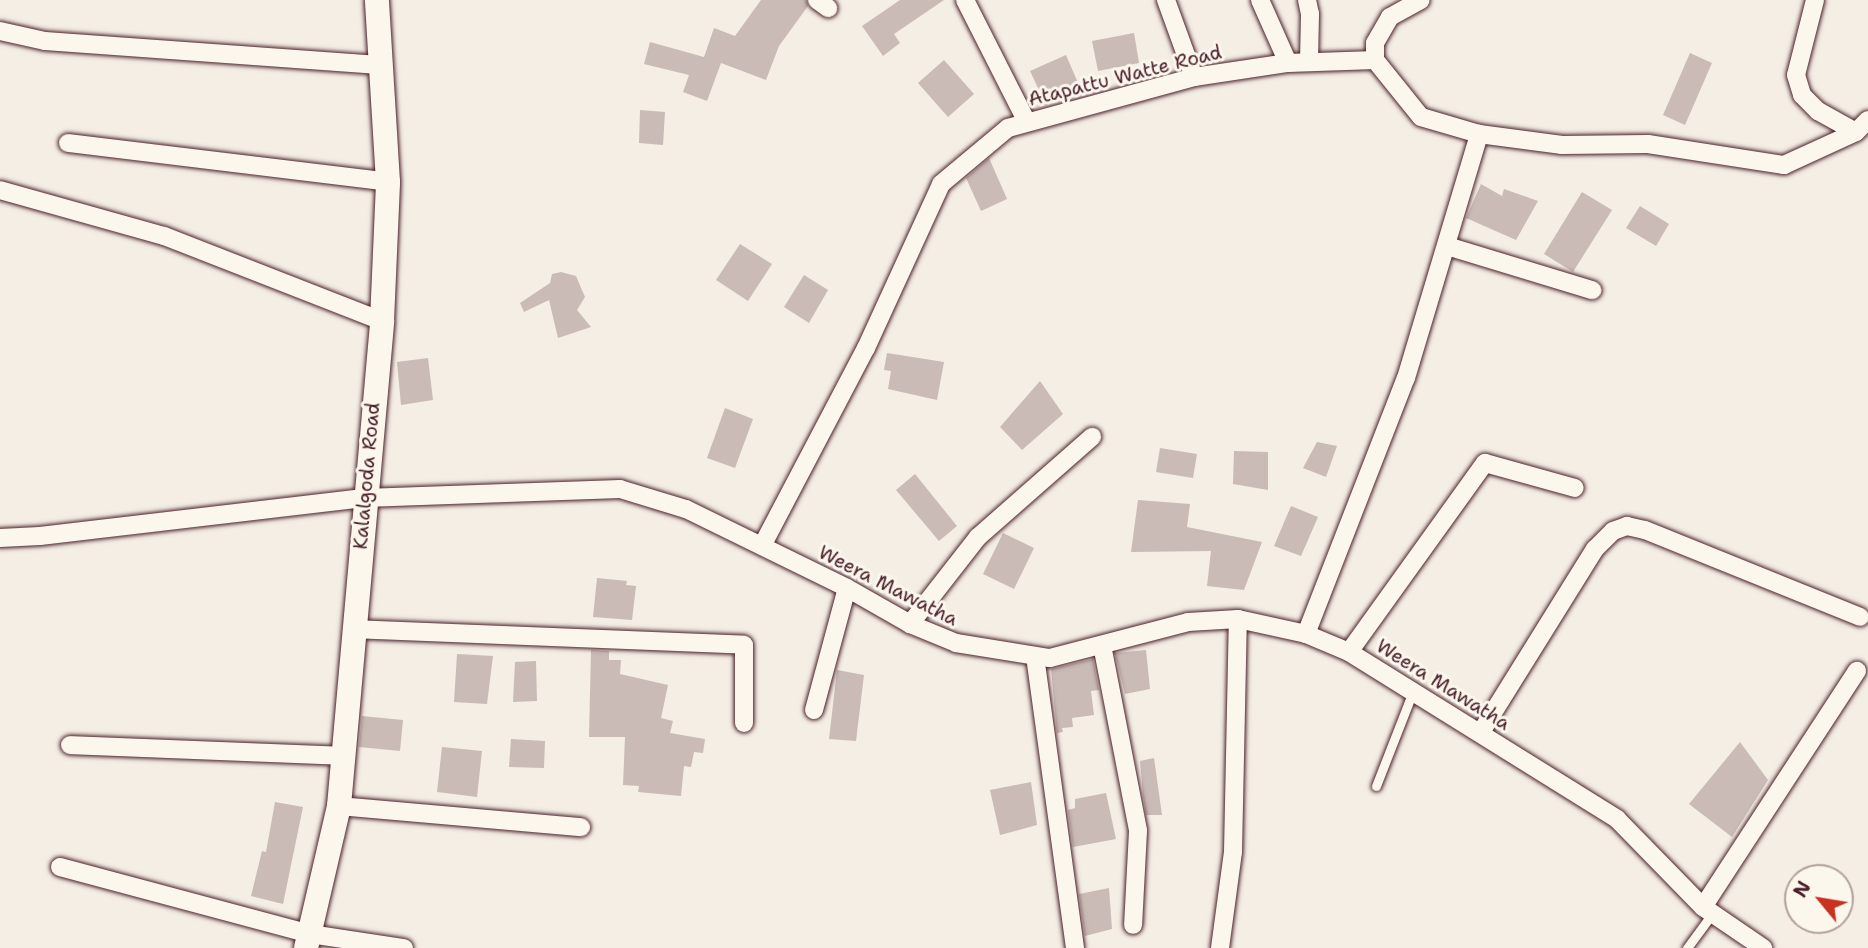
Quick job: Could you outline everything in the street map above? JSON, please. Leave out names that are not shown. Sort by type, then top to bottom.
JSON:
[{"type":"street","name":"Kalalgoda Road","points":[[308,941],[339,806],[364,498],[382,321],[388,182],[377,0]]},
{"type":"street","points":[[965,0],[1027,122]]},
{"type":"street","points":[[1166,0],[1194,77]]},
{"type":"street","points":[[1260,0],[1288,62]]},
{"type":"street","points":[[1307,0],[1310,14],[1309,62]]},
{"type":"street","points":[[1422,0],[1390,17],[1375,43],[1375,60],[1421,117],[1479,134],[1562,145],[1648,144],[1784,165],[1862,126]]},
{"type":"street","points":[[1815,0],[1796,75],[1802,95],[1818,111],[1862,126]]},
{"type":"street","points":[[0,31],[45,41],[379,65]]},
{"type":"street","name":"Atapattu Watte Road","points":[[762,546],[866,348],[941,184],[1008,128],[1194,77],[1288,62],[1375,60]]},
{"type":"street","points":[[1306,634],[1406,378],[1479,134]]},
{"type":"street","points":[[68,142],[388,182]]},
{"type":"street","points":[[0,190],[164,236],[382,321]]},
{"type":"street","points":[[1447,246],[1592,290]]},
{"type":"street","points":[[910,624],[978,537],[1091,437]]},
{"type":"street","points":[[1349,652],[1485,463],[1575,488]]},
{"type":"street","name":"Weera Mawatha","points":[[0,538],[364,498],[620,489],[686,509],[847,588],[910,624],[956,643],[1050,658],[1188,622],[1238,620],[1306,634],[1349,652],[1617,819],[1708,911],[1763,948]]},
{"type":"street","points":[[1481,732],[1595,549],[1613,531],[1627,526],[1645,530],[1860,617]]},
{"type":"street","points":[[814,710],[847,588]]},
{"type":"street","points":[[1220,948],[1233,852],[1238,620]]},
{"type":"street","points":[[354,629],[744,645],[744,723]]},
{"type":"street","points":[[1102,645],[1138,831],[1133,925]]},
{"type":"street","points":[[1034,656],[1075,948]]},
{"type":"street","points":[[1708,911],[1857,671]]},
{"type":"street","points":[[70,745],[344,756]]},
{"type":"street","points":[[339,806],[580,827]]},
{"type":"street","points":[[61,867],[308,941],[404,948]]},
{"type":"lane","points":[[1376,786],[1413,691]]},
{"type":"lane","points":[[1687,948],[1708,911]]},
{"type":"building","points":[[761,0],[806,0],[808,6],[779,46],[766,80],[721,63],[707,101],[683,92],[689,75],[644,64],[650,42],[704,57],[714,28],[735,36]]},
{"type":"building","points":[[900,0],[944,0],[894,34],[900,43],[883,56],[862,26]]},
{"type":"building","points":[[1134,33],[1139,63],[1098,71],[1092,41]]},
{"type":"building","points":[[1690,53],[1712,63],[1685,125],[1663,115]]},
{"type":"building","points":[[1066,55],[1081,90],[1046,105],[1030,71]]},
{"type":"building","points":[[944,60],[974,94],[948,117],[918,83]]},
{"type":"building","points":[[640,110],[665,112],[663,145],[639,143]]},
{"type":"building","points":[[989,158],[1007,199],[981,211],[966,178]]},
{"type":"building","points":[[1481,184],[1502,196],[1504,189],[1538,201],[1516,240],[1466,218]]},
{"type":"building","points":[[1582,192],[1612,210],[1573,272],[1544,254]]},
{"type":"building","points":[[1640,206],[1669,224],[1656,246],[1626,228]]},
{"type":"building","points":[[740,244],[772,264],[748,301],[716,280]]},
{"type":"building","points":[[561,272],[576,276],[585,297],[577,310],[591,327],[558,338],[549,300],[524,312],[520,303],[550,283],[552,274]]},
{"type":"building","points":[[804,275],[828,290],[809,323],[784,307]]},
{"type":"building","points":[[887,353],[944,362],[937,400],[888,389],[891,371],[884,370]]},
{"type":"building","points":[[428,358],[433,400],[401,405],[397,362]]},
{"type":"building","points":[[1040,381],[1063,414],[1022,450],[1000,427]]},
{"type":"building","points":[[725,408],[753,419],[735,468],[707,458]]},
{"type":"building","points":[[1317,442],[1337,446],[1326,477],[1303,468]]},
{"type":"building","points":[[1160,448],[1197,454],[1193,478],[1156,472]]},
{"type":"building","points":[[1234,451],[1268,452],[1268,490],[1233,484]]},
{"type":"building","points":[[915,474],[957,526],[939,541],[896,490]]},
{"type":"building","points":[[1138,500],[1190,504],[1187,527],[1262,542],[1244,590],[1207,586],[1211,551],[1131,552]]},
{"type":"building","points":[[1291,506],[1318,517],[1301,556],[1274,546]]},
{"type":"building","points":[[1003,533],[1034,548],[1014,589],[983,574]]},
{"type":"building","points":[[597,578],[627,581],[626,585],[636,586],[632,620],[593,617]]},
{"type":"building","points":[[591,650],[609,651],[609,660],[621,660],[620,674],[668,685],[661,718],[673,721],[670,733],[705,739],[703,753],[694,752],[691,767],[684,766],[681,796],[638,792],[639,786],[623,785],[625,737],[589,737]]},
{"type":"building","points":[[1146,650],[1150,689],[1125,694],[1115,653]]},
{"type":"building","points":[[457,654],[493,656],[487,704],[454,702]]},
{"type":"building","points":[[1093,659],[1099,690],[1091,691],[1094,715],[1072,718],[1073,727],[1062,728],[1063,732],[1057,733],[1051,669]]},
{"type":"building","points":[[536,661],[537,701],[513,702],[515,662]]},
{"type":"building","points":[[837,670],[864,675],[856,741],[829,739]]},
{"type":"building","points":[[362,716],[403,720],[400,751],[359,747]]},
{"type":"building","points":[[511,739],[545,741],[544,768],[509,767]]},
{"type":"building","points":[[1740,742],[1768,780],[1732,837],[1689,804]]},
{"type":"building","points":[[442,747],[482,751],[477,797],[437,792]]},
{"type":"building","points":[[1154,758],[1162,815],[1146,815],[1140,761]]},
{"type":"building","points":[[1031,782],[1037,825],[1000,835],[990,790]]},
{"type":"building","points":[[1106,793],[1116,839],[1073,847],[1068,810],[1075,808],[1075,799]]},
{"type":"building","points":[[275,802],[303,807],[283,904],[251,896],[262,851],[266,852]]},
{"type":"building","points":[[1109,888],[1112,929],[1085,936],[1079,894]]}]
